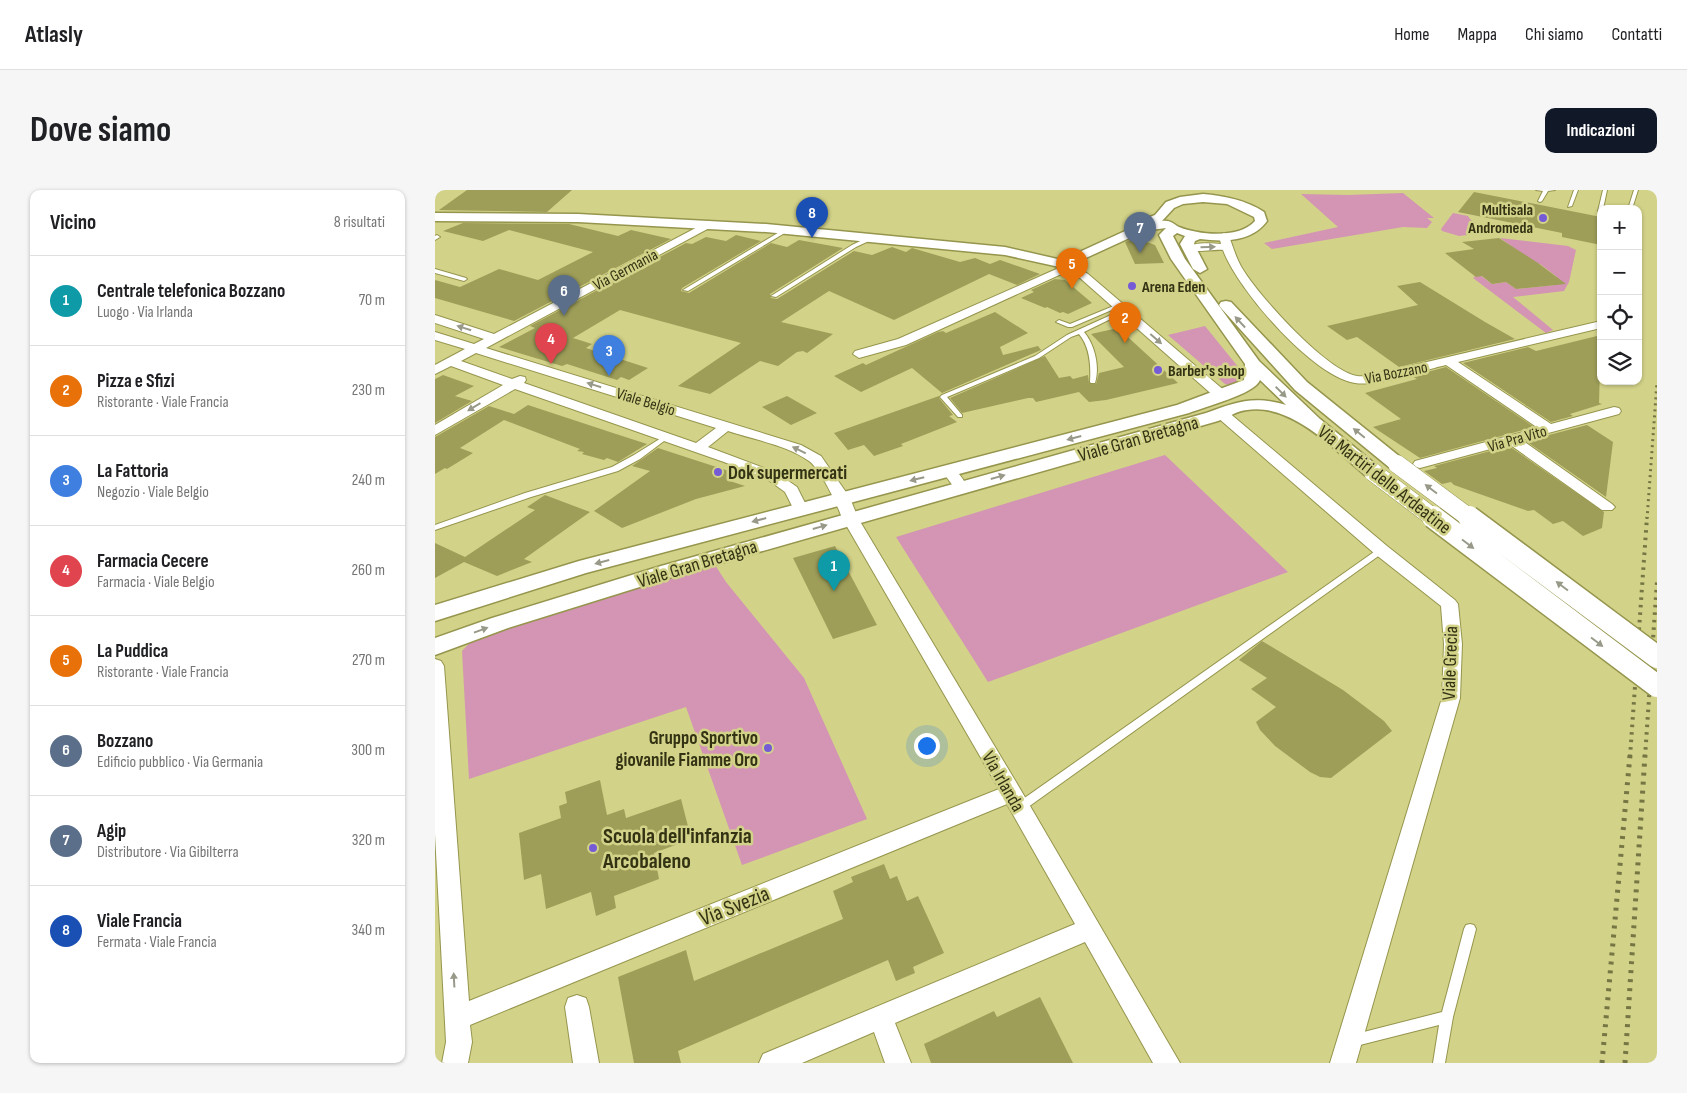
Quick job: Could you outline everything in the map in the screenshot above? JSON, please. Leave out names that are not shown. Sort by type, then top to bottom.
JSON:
[{"type":"street","points":[[1169,218],[1167,193],[1187,200],[1216,199],[1230,201],[1253,209],[1260,215],[1261,221],[1258,226],[1250,231],[1226,242],[1188,250],[1187,244],[1189,239],[1197,235]]},
{"type":"street","points":[[859,354],[902,342],[1067,265],[1131,232],[1157,224],[1169,218],[1187,200]]},
{"type":"street","points":[[435,217],[551,217],[709,224],[1005,251],[1067,265]]},
{"type":"street","points":[[1169,218],[1197,235],[1226,242]]},
{"type":"street","name":"Via Martiri delle Ardeatine","points":[[1169,218],[1166,235],[1178,259],[1253,364],[1314,423],[1373,472],[1657,686]]},
{"type":"street","name":"Via Germania","points":[[435,370],[709,224]]},
{"type":"street","name":"Via Bozzano","points":[[1226,242],[1238,271],[1295,339],[1345,376],[1352,379],[1365,380],[1597,325]]},
{"type":"street","name":"Via Martiri delle Ardeatine","points":[[1188,250],[1231,312],[1301,386],[1397,464],[1657,657]]},
{"type":"street","name":"Viale Grecia","points":[[1067,265],[1084,276],[1121,308],[1381,550],[1449,604],[1453,644],[1451,698],[1343,1063]]},
{"type":"street","points":[[435,319],[494,338]]},
{"type":"street","name":"Viale Belgio","points":[[435,336],[796,448],[816,459],[842,498]]},
{"type":"street","points":[[1448,361],[1549,429]]},
{"type":"street","name":"Viale Belgio","points":[[451,362],[698,448],[772,476],[791,490],[801,509]]},
{"type":"street","name":"Viale Gran Bretagna","points":[[435,647],[510,620],[850,518],[961,487],[1222,404],[1251,382],[1253,364]]},
{"type":"street","points":[[435,431],[537,368]]},
{"type":"street","name":"Viale Gran Bretagna","points":[[435,613],[579,568],[1183,410],[1222,404],[1245,406],[1259,404],[1277,407],[1314,423]]},
{"type":"street","name":"Via Pra Vito","points":[[1420,464],[1614,411]]},
{"type":"street","points":[[698,448],[727,426]]},
{"type":"street","points":[[1512,440],[1607,507]]},
{"type":"street","points":[[949,470],[961,487]]},
{"type":"street","name":"Via Irlanda","points":[[842,498],[850,518],[1016,800],[1167,1063]]},
{"type":"street","points":[[435,666],[441,868],[459,1042],[455,1063]]},
{"type":"street","name":"Via Svezia","points":[[457,1018],[1016,800]]},
{"type":"street","points":[[772,1063],[1089,929]]},
{"type":"street","points":[[577,1007],[586,1063]]},
{"type":"street","points":[[880,1016],[898,1063]]},
{"type":"lane","points":[[1538,190],[1553,190]]},
{"type":"lane","points":[[1540,201],[1546,190]]},
{"type":"lane","points":[[1570,206],[1576,190]]},
{"type":"lane","points":[[1601,205],[1605,190]]},
{"type":"lane","points":[[1631,205],[1636,190]]},
{"type":"lane","points":[[686,290],[786,230]]},
{"type":"lane","points":[[774,296],[854,246],[871,238]]},
{"type":"lane","points":[[435,271],[464,279]]},
{"type":"lane","points":[[1059,322],[1070,326],[1121,308]]},
{"type":"lane","points":[[960,416],[944,396],[1037,357],[1069,336],[1121,308]]},
{"type":"lane","points":[[1080,331],[1086,338],[1094,362],[1093,382]]},
{"type":"lane","points":[[435,528],[528,495],[615,469],[637,458],[666,437]]},
{"type":"lane","points":[[1016,800],[1381,550]]},
{"type":"lane","points":[[1439,1063],[1447,1017],[1471,929]]},
{"type":"lane","points":[[1349,1042],[1447,1017]]},
{"type":"shaded area","points":[[1403,193],[1434,218],[1427,218],[1432,222],[1427,228],[1403,227],[1272,249],[1264,243],[1338,227],[1301,194]]},
{"type":"shaded area","points":[[1453,213],[1468,216],[1473,221],[1482,225],[1500,228],[1500,231],[1459,236],[1442,231],[1441,229]]},
{"type":"shaded area","points":[[1500,238],[1568,246],[1576,250],[1569,282],[1564,291],[1513,297],[1553,330],[1546,333],[1473,278],[1480,275],[1492,284],[1506,282],[1516,289],[1555,285],[1557,277],[1540,264],[1498,268],[1518,251]]},
{"type":"shaded area","points":[[1205,326],[1239,368],[1243,380],[1241,382],[1232,385],[1225,384],[1168,335]]},
{"type":"shaded area","points":[[1165,455],[1288,572],[988,682],[896,537]]},
{"type":"shaded area","points":[[715,565],[726,582],[804,678],[867,819],[742,865],[686,707],[469,779],[462,651],[476,636]]},
{"type":"building","points":[[467,190],[572,190],[547,212],[439,210]]},
{"type":"building","name":"Multisala Andromeda","points":[[1474,192],[1597,216],[1597,244],[1562,237],[1562,233],[1458,212]]},
{"type":"building","points":[[463,223],[569,224],[618,236],[631,230],[671,239],[514,321],[435,298],[435,280],[460,287],[499,269],[538,280],[593,252],[509,230],[483,241],[443,231]]},
{"type":"building","points":[[736,235],[761,241],[682,288],[681,291],[689,293],[771,243],[787,247],[799,240],[843,248],[770,294],[771,298],[777,299],[854,251],[872,255],[892,247],[906,252],[912,248],[960,262],[975,258],[990,264],[1000,260],[1040,274],[1017,285],[989,274],[894,320],[829,291],[781,322],[833,334],[807,353],[803,351],[797,352],[778,366],[760,361],[710,394],[678,386],[741,343],[620,310],[573,338],[592,344],[586,348],[648,368],[629,380],[621,377],[617,380],[567,364],[562,366],[499,347],[535,328],[530,326],[686,243],[692,244],[706,237],[726,241]]},
{"type":"building","points":[[1135,238],[1155,245],[1164,263],[1135,264],[1125,242]]},
{"type":"building","points":[[1499,238],[1566,284],[1516,289],[1506,282],[1492,284],[1482,276],[1476,277],[1445,253],[1474,249],[1462,242]]},
{"type":"building","points":[[1055,279],[1065,280],[1092,303],[1068,314],[1045,308],[1021,298],[1034,292],[1031,290]]},
{"type":"building","points":[[1420,282],[1515,339],[1399,367],[1357,337],[1347,340],[1327,326],[1418,305],[1397,286]]},
{"type":"building","points":[[995,312],[1028,333],[1000,347],[1003,355],[1038,346],[1041,350],[942,393],[912,368],[861,392],[834,376],[863,363],[866,365],[938,332],[943,331],[946,333]]},
{"type":"building","points":[[1118,328],[1178,383],[1106,400],[1089,402],[1079,392],[1036,402],[1033,398],[1028,398],[962,413],[950,398],[1045,356],[1059,378],[1070,376],[1073,379],[1088,375],[1089,383],[1096,384],[1099,373],[1124,367],[1091,334]]},
{"type":"building","points":[[1597,336],[1597,385],[1600,385],[1599,403],[1602,404],[1570,414],[1573,416],[1551,422],[1463,363],[1528,347],[1536,351]]},
{"type":"building","points":[[1446,367],[1534,427],[1420,458],[1373,427],[1401,419],[1365,393],[1417,379],[1412,376]]},
{"type":"building","points":[[443,375],[474,386],[455,396],[472,401],[435,423],[435,379]]},
{"type":"building","points":[[787,396],[817,413],[791,425],[762,407]]},
{"type":"building","points":[[939,396],[953,415],[949,416],[957,422],[901,444],[903,446],[874,456],[864,445],[848,450],[834,433]]},
{"type":"building","points":[[528,405],[647,444],[618,462],[607,458],[604,460],[582,454],[584,452],[577,451],[580,449],[504,420],[460,448],[473,453],[435,474],[435,437],[489,406],[514,414]]},
{"type":"building","points":[[1587,425],[1613,442],[1606,497],[1526,441]]},
{"type":"building","points":[[1509,446],[1604,512],[1602,528],[1583,536],[1563,521],[1553,524],[1534,510],[1528,511],[1454,485],[1451,482],[1442,484],[1424,471],[1437,468],[1434,466]]},
{"type":"building","points":[[658,448],[738,474],[730,481],[745,486],[696,499],[622,528],[594,511],[650,471],[632,466]]},
{"type":"building","points":[[545,495],[590,512],[524,559],[532,562],[497,576],[464,562],[435,578],[435,543],[465,557],[535,510],[527,507]]},
{"type":"building","points":[[835,546],[877,625],[833,639],[793,558]]},
{"type":"building","points":[[1262,641],[1343,690],[1384,721],[1392,731],[1331,778],[1320,777],[1310,772],[1275,746],[1260,730],[1256,722],[1276,707],[1251,689],[1267,678],[1239,660]]},
{"type":"building","name":"Scuola dell'infanzia Arcobaleno","points":[[600,780],[607,815],[624,809],[626,818],[681,799],[690,834],[685,836],[686,841],[654,853],[659,879],[614,896],[616,908],[596,916],[591,892],[546,909],[541,874],[524,880],[519,833],[561,818],[559,806],[567,803],[565,792]]},
{"type":"building","points":[[884,864],[890,879],[897,876],[907,901],[918,896],[944,953],[913,967],[915,973],[896,981],[888,960],[678,1051],[681,1063],[634,1063],[618,977],[686,950],[694,981],[843,919],[833,891],[853,882],[851,877]]},
{"type":"building","points":[[1040,997],[1073,1063],[931,1063],[924,1044],[994,1011],[997,1017]]},
{"type":"railway","points":[[1647,519],[1657,382]]},
{"type":"railway","points":[[1630,757],[1647,517]]},
{"type":"railway","points":[[1645,757],[1657,581]]},
{"type":"railway","points":[[1602,1063],[1630,755]]},
{"type":"railway","points":[[1625,1063],[1645,755]]},
{"type":"place","name":"Multisala Andromeda","points":[[1543,218]]},
{"type":"place","name":"Viale Francia","points":[[812,238]]},
{"type":"place","name":"Agip","points":[[1140,253]]},
{"type":"place","name":"Arena Eden","points":[[1132,286]]},
{"type":"place","name":"La Puddica","points":[[1072,289]]},
{"type":"place","name":"Bozzano","points":[[564,316]]},
{"type":"place","name":"Pizza e Sfizi","points":[[1125,343]]},
{"type":"place","name":"Farmacia Cecere","points":[[551,364]]},
{"type":"place","name":"Barber's shop","points":[[1158,370]]},
{"type":"place","name":"La Fattoria","points":[[609,376]]},
{"type":"place","name":"Dok supermercati","points":[[718,472]]},
{"type":"place","name":"Centrale telefonica Bozzano","points":[[834,591]]},
{"type":"place","name":"Gruppo Sportivo giovanile Fiamme Oro","points":[[768,748]]},
{"type":"place","name":"Scuola dell'infanzia Arcobaleno","points":[[593,848]]}]
